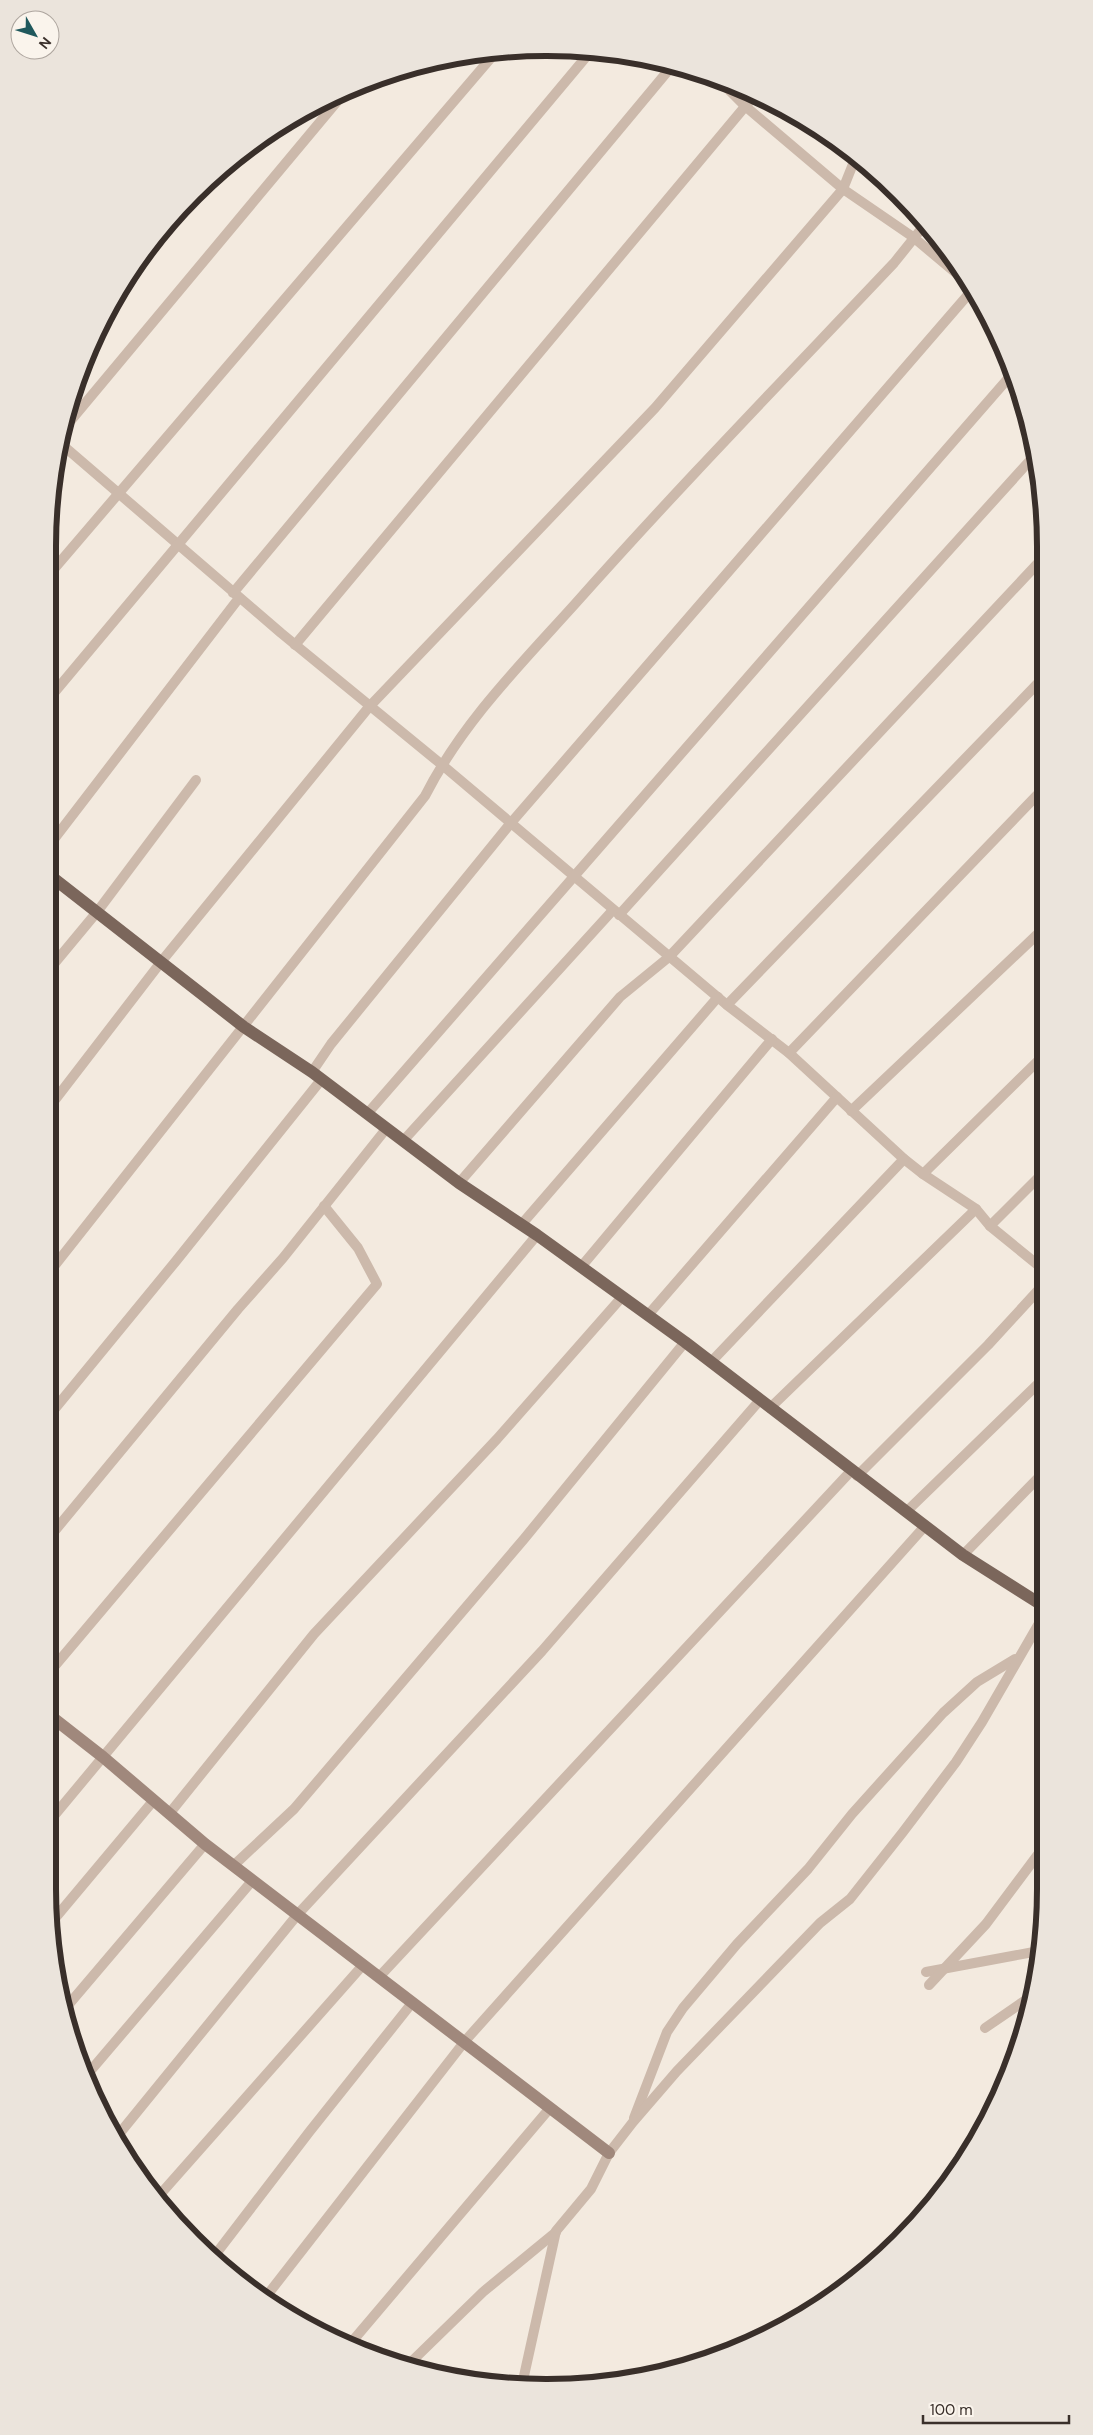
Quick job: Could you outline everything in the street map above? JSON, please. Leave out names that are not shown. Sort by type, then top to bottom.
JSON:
[{"type":"main road","points":[[56,880],[244,1027],[317,1076],[459,1183],[537,1235],[685,1342],[854,1474],[963,1555],[1037,1602]]},
{"type":"main road","points":[[56,1721],[103,1757],[205,1844],[252,1881],[298,1914],[378,1978],[465,2041],[609,2153]]},
{"type":"street","points":[[56,690],[585,58]]},
{"type":"street","points":[[56,566],[490,59]]},
{"type":"street","points":[[56,837],[236,595],[667,72]]},
{"type":"street","points":[[732,93],[843,189],[913,237],[949,267]]},
{"type":"street","points":[[295,645],[749,101]]},
{"type":"street","points":[[74,418],[334,105]]},
{"type":"street","points":[[56,1099],[162,962],[369,707],[655,408],[843,189],[853,164]]},
{"type":"street","points":[[56,1264],[424,796],[441,764],[468,724],[647,523],[894,263],[920,229]]},
{"type":"street","points":[[56,1407],[176,1261],[317,1076],[332,1044],[510,824],[967,295]]},
{"type":"street","points":[[367,1114],[1007,380]]},
{"type":"street","points":[[67,448],[369,707],[441,764],[727,1005],[789,1053],[904,1159],[976,1209],[990,1226],[1037,1264]]},
{"type":"street","points":[[403,1141],[616,913],[1029,462]]},
{"type":"street","points":[[459,1183],[620,997],[669,957],[1037,564]]},
{"type":"street","points":[[727,1005],[1037,684]]},
{"type":"street","points":[[56,961],[97,912],[196,780]]},
{"type":"street","points":[[789,1053],[1037,795]]},
{"type":"street","points":[[851,1111],[1037,934]]},
{"type":"street","points":[[521,1225],[718,997]]},
{"type":"street","points":[[581,1267],[772,1039]]},
{"type":"street","points":[[924,1174],[1037,1062]]},
{"type":"street","points":[[648,1315],[837,1097]]},
{"type":"street","points":[[56,1529],[386,1129]]},
{"type":"street","points":[[711,1362],[904,1159]]},
{"type":"street","points":[[990,1226],[1037,1180]]},
{"type":"street","points":[[56,1665],[377,1284],[358,1248],[324,1206]]},
{"type":"street","points":[[121,2132],[298,1914],[542,1651],[765,1404],[976,1209]]},
{"type":"street","points":[[56,1813],[537,1235]]},
{"type":"street","points":[[378,1978],[854,1474],[988,1345],[1037,1292]]},
{"type":"street","points":[[169,1814],[314,1634],[497,1439],[622,1297]]},
{"type":"street","points":[[233,1866],[294,1809],[524,1539],[685,1342]]},
{"type":"street","points":[[906,1512],[1037,1385]]},
{"type":"street","points":[[963,1555],[1037,1479]]},
{"type":"street","points":[[269,2293],[465,2041],[925,1526]]},
{"type":"street","points":[[412,2360],[483,2292],[556,2231],[591,2189],[609,2153],[677,2071],[820,1924],[850,1899],[956,1762],[982,1722],[1037,1627]]},
{"type":"street","points":[[633,2122],[638,2102],[667,2032],[689,2001],[737,1944],[808,1869],[852,1814],[943,1713],[977,1682],[1006,1666],[1022,1653]]},
{"type":"street","points":[[57,1916],[154,1800]]},
{"type":"street","points":[[70,2003],[205,1844]]},
{"type":"street","points":[[929,1985],[986,1924],[1037,1856]]},
{"type":"street","points":[[91,2070],[252,1881]]},
{"type":"street","points":[[926,1972],[1033,1952]]},
{"type":"street","points":[[162,2192],[363,1965]]},
{"type":"street","points":[[985,2028],[1023,2002]]},
{"type":"street","points":[[217,2251],[412,2003]]},
{"type":"street","points":[[354,2339],[550,2108]]},
{"type":"street","points":[[523,2378],[556,2231]]}]
